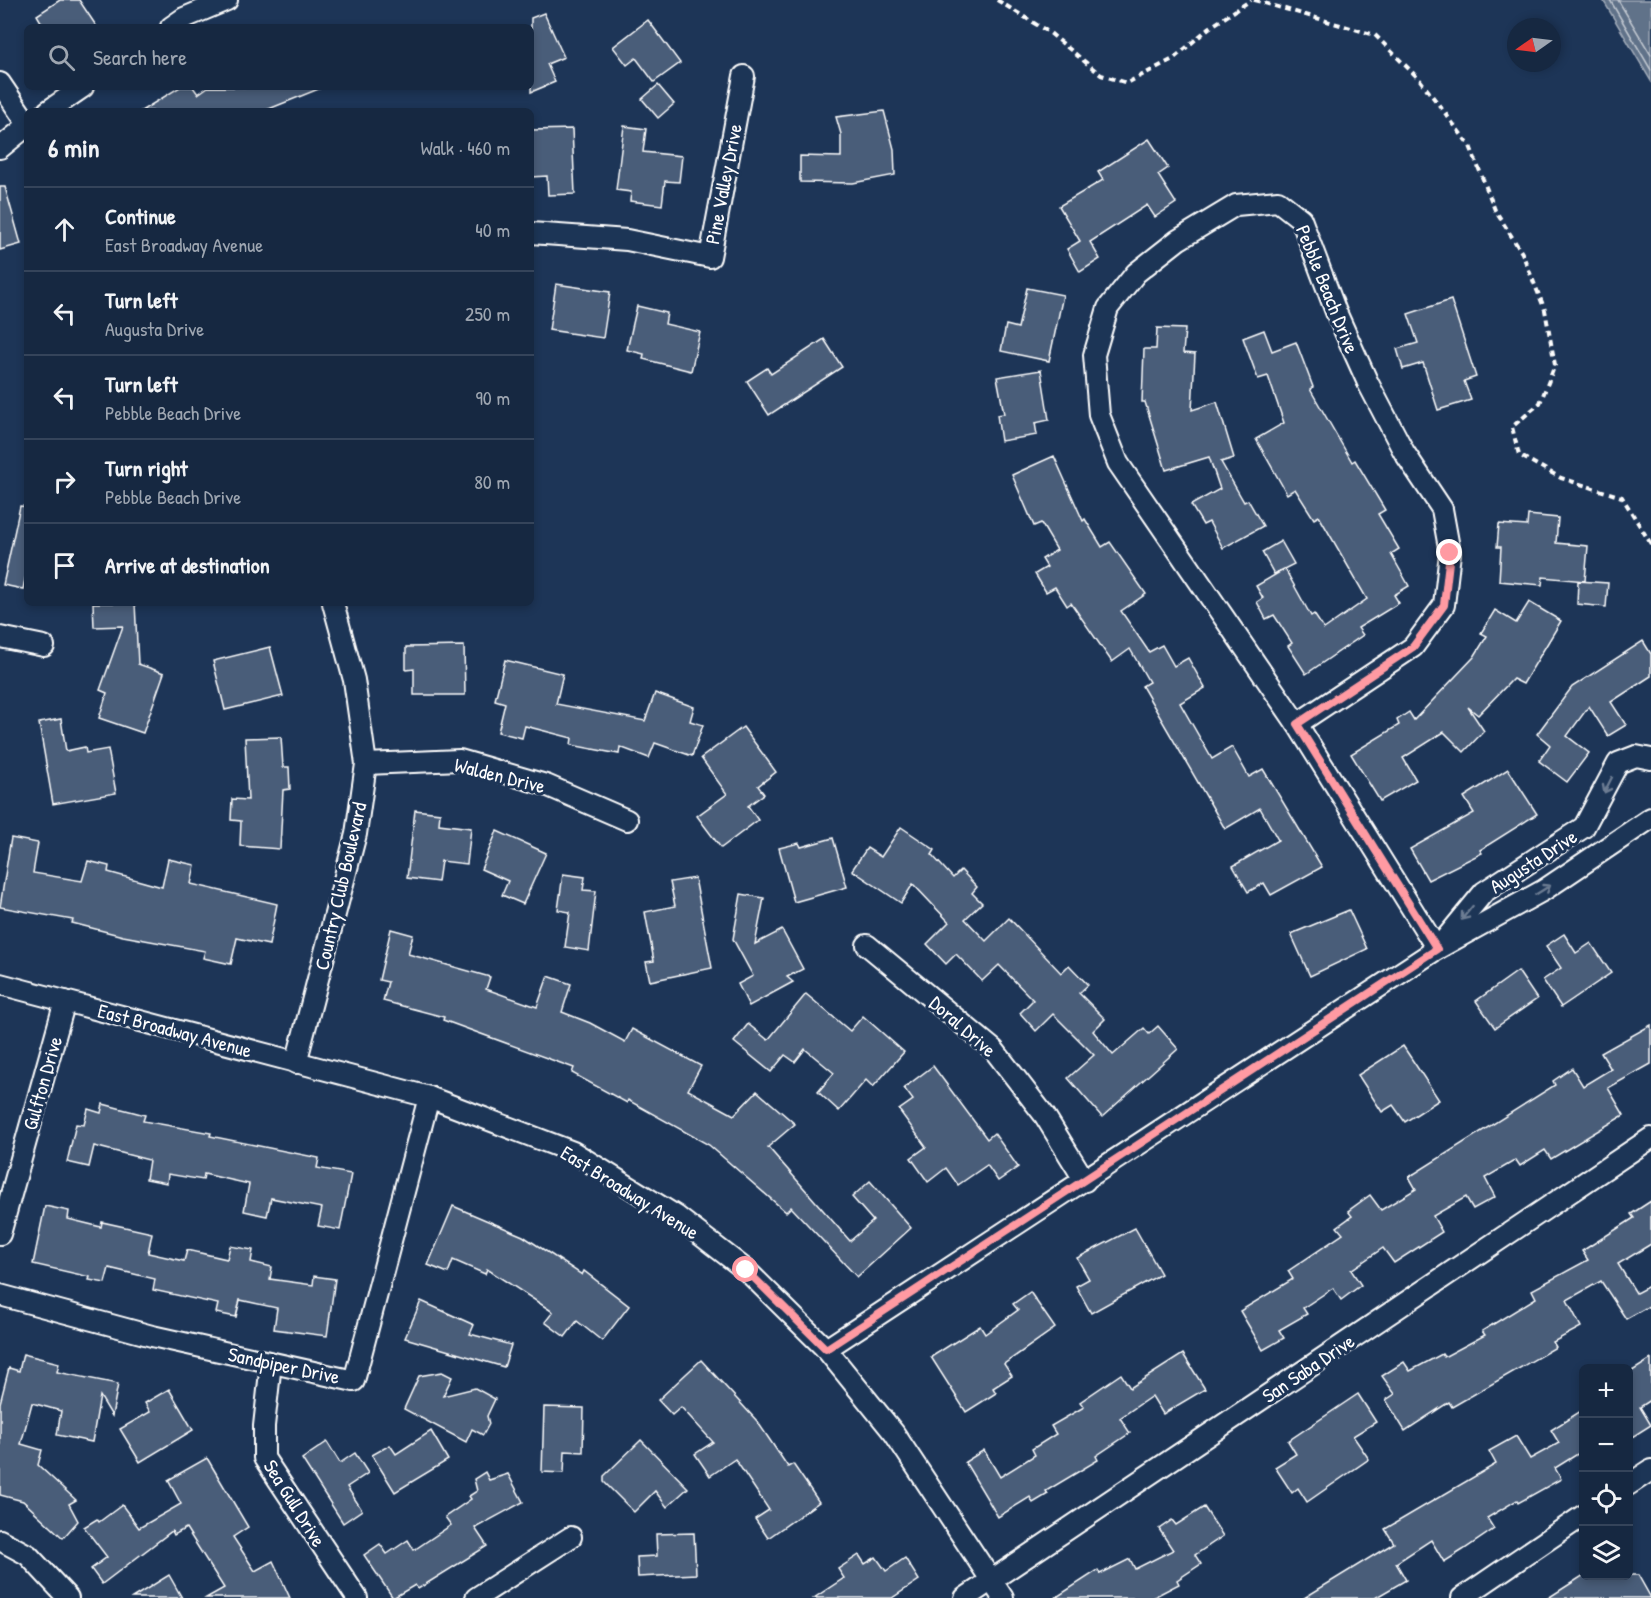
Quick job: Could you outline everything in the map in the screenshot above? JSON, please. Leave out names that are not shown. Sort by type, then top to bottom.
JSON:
[{"type":"street","points":[[175,24],[227,0]]},
{"type":"street","name":"Pine Valley Drive","points":[[534,233],[627,240],[710,257],[744,76]]},
{"type":"street","points":[[0,83],[24,119]]},
{"type":"street","points":[[52,108],[79,90]]},
{"type":"street","points":[[0,148],[24,127]]},
{"type":"street","name":"Pebble Beach Drive","points":[[1297,724],[1413,647],[1444,605],[1450,553],[1442,509],[1404,452],[1368,383],[1336,312],[1301,219],[1278,201],[1236,205],[1178,240],[1136,273],[1108,308],[1094,355],[1100,415],[1118,464],[1297,724],[1437,949]]},
{"type":"street","name":"Country Club Boulevard","points":[[296,1063],[356,834],[366,764],[354,680],[334,606]]},
{"type":"street","points":[[0,637],[44,646]]},
{"type":"street","name":"Augusta Drive","points":[[1437,949],[1484,892],[1584,827],[1618,764],[1636,756],[1651,759]]},
{"type":"street","name":"Walden Drive","points":[[366,764],[460,760],[546,785],[627,820]]},
{"type":"street","name":"Augusta Drive","points":[[826,1349],[1437,949],[1544,890],[1651,818]]},
{"type":"street","name":"Doral Drive","points":[[867,945],[994,1050],[1045,1116],[1085,1181]]},
{"type":"street","name":"East Broadway Avenue","points":[[0,984],[429,1097],[573,1152],[676,1216],[746,1270],[826,1349],[894,1433],[1003,1598]]},
{"type":"street","name":"Gulfton Drive","points":[[0,1234],[65,1000]]},
{"type":"street","name":"Sandpiper Drive","points":[[0,1295],[152,1336],[354,1381],[429,1097]]},
{"type":"street","name":"San Saba Drive","points":[[965,1598],[1651,1138]]},
{"type":"street","name":"Sea Gull Drive","points":[[271,1363],[264,1426],[264,1458],[357,1598]]},
{"type":"street","points":[[1633,1482],[1651,1470]]},
{"type":"street","points":[[1462,1598],[1579,1518]]},
{"type":"street","points":[[476,1598],[571,1537]]},
{"type":"street","points":[[0,1540],[28,1556],[68,1598]]},
{"type":"path","points":[[997,0],[1050,33],[1101,75],[1127,83],[1173,58],[1209,28],[1252,0],[1375,35],[1420,80],[1470,146],[1495,210],[1522,253],[1545,310],[1555,365],[1540,403],[1512,427],[1519,455],[1561,478],[1622,497],[1651,544]]},
{"type":"water","points":[[1603,0],[1651,0],[1651,81]]},
{"type":"building","points":[[60,0],[79,0],[95,24],[42,24],[37,15]]},
{"type":"building","points":[[544,13],[564,57],[547,64],[555,82],[531,92],[534,90],[534,24],[531,24],[531,18]]},
{"type":"building","points":[[648,20],[680,63],[654,82],[636,58],[627,65],[613,47]]},
{"type":"building","points":[[658,85],[674,104],[658,118],[642,99]]},
{"type":"building","points":[[175,90],[195,90],[198,94],[204,90],[316,90],[271,108],[146,108]]},
{"type":"building","points":[[884,111],[894,149],[895,175],[853,183],[800,182],[800,156],[841,157],[841,134],[836,117]]},
{"type":"building","points":[[624,126],[646,129],[643,152],[682,156],[679,182],[665,181],[662,205],[630,201],[631,192],[616,190]]},
{"type":"building","points":[[572,129],[575,194],[548,195],[547,176],[534,177],[534,130]]},
{"type":"building","points":[[1149,139],[1168,168],[1158,175],[1176,203],[1155,217],[1147,205],[1090,242],[1100,259],[1080,272],[1067,249],[1080,241],[1059,206],[1103,180],[1098,172]]},
{"type":"building","points":[[0,187],[5,187],[21,244],[0,250]]},
{"type":"building","points":[[556,284],[610,292],[603,338],[549,330]]},
{"type":"building","points":[[1027,288],[1063,295],[1049,361],[1001,351],[1006,325],[1018,328]]},
{"type":"building","points":[[1451,300],[1476,377],[1464,381],[1471,400],[1438,410],[1423,363],[1403,369],[1397,349],[1418,343],[1408,314]]},
{"type":"building","points":[[637,306],[667,313],[665,324],[700,332],[691,371],[643,359],[644,354],[627,350]]},
{"type":"building","points":[[1157,328],[1185,329],[1183,353],[1195,354],[1192,410],[1217,402],[1234,458],[1221,462],[1244,502],[1248,500],[1263,526],[1223,548],[1209,522],[1203,525],[1191,505],[1220,489],[1209,457],[1166,470],[1145,402],[1142,402],[1144,349],[1156,349]]},
{"type":"building","points":[[1264,330],[1272,351],[1296,342],[1313,387],[1310,389],[1352,462],[1355,460],[1385,510],[1378,514],[1399,549],[1391,554],[1409,586],[1394,595],[1399,603],[1358,628],[1363,635],[1306,674],[1288,646],[1292,643],[1274,615],[1266,619],[1257,602],[1263,598],[1256,586],[1285,569],[1311,616],[1314,614],[1324,629],[1367,599],[1319,516],[1314,519],[1295,489],[1287,494],[1256,439],[1284,423],[1268,376],[1258,379],[1243,338]]},
{"type":"building","points":[[824,339],[842,367],[769,415],[747,381],[767,368],[771,374]]},
{"type":"building","points":[[1041,370],[1049,420],[1035,423],[1037,435],[1001,441],[997,415],[1004,414],[997,377]]},
{"type":"building","points":[[1054,456],[1083,521],[1085,519],[1102,547],[1110,542],[1146,594],[1121,611],[1149,652],[1162,645],[1174,666],[1188,658],[1205,688],[1180,703],[1212,759],[1232,747],[1249,777],[1263,769],[1322,867],[1271,895],[1264,883],[1248,892],[1233,866],[1278,840],[1260,808],[1225,829],[1142,686],[1149,682],[1130,649],[1112,662],[1071,603],[1067,606],[1055,587],[1046,592],[1035,574],[1047,567],[1042,559],[1057,550],[1041,523],[1034,526],[1012,475]]},
{"type":"building","points":[[20,506],[24,507],[23,589],[3,585]]},
{"type":"building","points":[[1528,515],[1558,518],[1556,543],[1588,546],[1585,581],[1543,577],[1542,585],[1499,581],[1501,547],[1497,547],[1499,524],[1527,526]]},
{"type":"building","points":[[1281,541],[1294,564],[1274,574],[1262,552]]},
{"type":"building","points":[[1578,581],[1608,583],[1606,607],[1577,604]]},
{"type":"building","points":[[1529,602],[1561,621],[1523,684],[1513,679],[1478,715],[1468,707],[1484,731],[1464,752],[1444,732],[1403,758],[1416,780],[1380,801],[1351,754],[1399,725],[1397,720],[1409,712],[1414,720],[1474,657],[1487,636],[1481,633],[1495,610],[1516,623]]},
{"type":"building","points":[[93,606],[135,606],[138,664],[164,673],[143,733],[99,718],[107,693],[100,690],[123,626],[94,627]]},
{"type":"building","points":[[1643,641],[1651,654],[1651,676],[1611,702],[1626,725],[1608,736],[1589,706],[1567,736],[1589,753],[1567,782],[1539,761],[1550,745],[1537,734],[1572,687]]},
{"type":"building","points":[[464,646],[465,695],[414,695],[414,669],[406,670],[406,647]]},
{"type":"building","points":[[270,647],[283,696],[225,710],[213,661]]},
{"type":"building","points":[[505,660],[563,674],[556,704],[645,721],[655,693],[694,707],[690,721],[703,725],[692,756],[655,743],[649,758],[620,747],[619,754],[571,745],[572,738],[525,726],[522,738],[498,732],[505,703],[495,700]]},
{"type":"building","points":[[61,719],[66,751],[85,747],[86,753],[108,749],[116,793],[53,804],[39,723]]},
{"type":"building","points":[[743,727],[776,772],[758,786],[764,794],[748,806],[758,820],[721,848],[697,816],[727,794],[701,758]]},
{"type":"building","points":[[281,737],[283,767],[289,767],[290,789],[283,790],[280,849],[240,846],[241,821],[231,820],[232,799],[248,800],[245,738]]},
{"type":"building","points":[[1508,769],[1537,814],[1480,850],[1482,853],[1428,880],[1410,849],[1474,813],[1464,797]]},
{"type":"building","points":[[415,810],[440,813],[439,824],[471,828],[467,864],[441,861],[438,882],[407,878]]},
{"type":"building","points":[[901,827],[935,850],[932,855],[953,878],[961,870],[977,887],[972,893],[982,903],[965,919],[986,941],[1009,918],[1061,973],[1069,965],[1088,985],[1079,993],[1105,1019],[1093,1031],[1113,1055],[1144,1028],[1149,1034],[1158,1026],[1178,1049],[1102,1117],[1068,1078],[1094,1055],[1053,1014],[1036,1031],[1020,1013],[1033,1000],[999,965],[982,981],[956,954],[946,964],[927,944],[949,922],[913,884],[901,903],[852,870],[867,848],[881,857]]},
{"type":"building","points":[[497,831],[546,853],[523,904],[502,895],[508,881],[481,869]]},
{"type":"building","points":[[11,838],[38,843],[33,873],[82,881],[88,861],[109,866],[108,872],[162,887],[168,859],[195,865],[191,884],[277,904],[269,945],[237,938],[231,964],[203,958],[205,951],[123,936],[72,923],[73,920],[0,907]]},
{"type":"building","points":[[833,838],[847,887],[794,902],[779,848],[799,843],[801,847]]},
{"type":"building","points":[[563,874],[585,877],[583,890],[596,891],[589,951],[565,947],[570,912],[558,910]]},
{"type":"building","points":[[695,878],[712,968],[650,981],[646,962],[654,961],[645,912],[675,906],[670,882]]},
{"type":"building","points":[[741,894],[764,898],[755,944],[782,930],[803,969],[787,977],[793,982],[749,1006],[738,984],[753,976],[733,939]]},
{"type":"building","points":[[1349,910],[1367,949],[1310,976],[1291,934]]},
{"type":"building","points":[[391,929],[413,935],[408,954],[490,977],[486,989],[537,1007],[548,976],[571,984],[562,1012],[590,1023],[625,1042],[632,1029],[701,1066],[688,1090],[734,1115],[757,1091],[795,1124],[768,1147],[850,1241],[873,1221],[852,1197],[870,1181],[911,1228],[857,1277],[791,1207],[786,1212],[709,1145],[628,1100],[627,1103],[572,1073],[574,1068],[443,1020],[444,1017],[383,1001],[388,982],[379,980]]},
{"type":"building","points":[[1564,934],[1576,953],[1591,943],[1611,973],[1561,1007],[1543,980],[1561,968],[1546,946]]},
{"type":"building","points":[[1518,971],[1537,999],[1495,1028],[1476,1001]]},
{"type":"building","points":[[806,994],[850,1031],[863,1016],[904,1052],[873,1087],[866,1080],[839,1111],[818,1092],[834,1073],[805,1049],[795,1062],[785,1055],[771,1072],[734,1042],[748,1024],[768,1040]]},
{"type":"building","points":[[1651,1025],[1651,1064],[1608,1088],[1624,1115],[1551,1159],[1545,1150],[1520,1166],[1516,1160],[1485,1178],[1495,1197],[1473,1209],[1466,1197],[1433,1216],[1442,1232],[1394,1263],[1383,1248],[1351,1270],[1361,1285],[1341,1300],[1333,1288],[1303,1308],[1307,1314],[1279,1330],[1284,1338],[1263,1350],[1240,1311],[1293,1279],[1288,1271],[1343,1234],[1337,1227],[1352,1216],[1348,1211],[1370,1195],[1381,1210],[1416,1189],[1409,1177],[1555,1085],[1553,1081],[1572,1068],[1583,1086],[1611,1069],[1601,1053]]},
{"type":"building","points":[[1403,1046],[1439,1100],[1405,1122],[1393,1105],[1382,1112],[1358,1075]]},
{"type":"building","points":[[933,1066],[987,1139],[994,1133],[1018,1167],[998,1181],[987,1165],[958,1185],[946,1168],[928,1182],[911,1158],[926,1147],[899,1110],[913,1100],[904,1088]]},
{"type":"building","points":[[103,1104],[145,1115],[143,1121],[211,1133],[210,1136],[319,1158],[317,1168],[351,1174],[340,1230],[318,1226],[322,1208],[271,1198],[267,1216],[244,1211],[249,1184],[204,1174],[203,1180],[168,1174],[167,1183],[146,1179],[149,1160],[94,1146],[89,1167],[67,1162],[76,1124],[84,1125],[88,1109],[101,1113]]},
{"type":"building","points":[[1651,1201],[1651,1244],[1618,1264],[1636,1293],[1651,1285],[1651,1305],[1626,1319],[1601,1281],[1567,1300],[1581,1327],[1553,1342],[1556,1347],[1452,1407],[1449,1402],[1405,1431],[1386,1400],[1395,1394],[1382,1376],[1404,1362],[1410,1371],[1442,1354],[1444,1357],[1485,1335],[1482,1331],[1536,1298],[1532,1290],[1588,1260],[1582,1251],[1634,1218],[1631,1214]]},
{"type":"building","points":[[45,1206],[69,1211],[68,1219],[101,1227],[102,1222],[152,1233],[148,1253],[184,1261],[187,1250],[227,1259],[230,1246],[253,1250],[251,1262],[272,1267],[270,1279],[313,1285],[314,1276],[335,1279],[327,1336],[274,1329],[277,1308],[240,1300],[236,1317],[216,1313],[218,1304],[153,1290],[155,1279],[109,1268],[105,1283],[89,1280],[90,1277],[33,1264]]},
{"type":"building","points":[[453,1206],[523,1236],[582,1275],[584,1271],[629,1306],[602,1341],[577,1321],[565,1337],[545,1322],[553,1312],[487,1269],[485,1274],[453,1260],[448,1273],[428,1265]]},
{"type":"building","points":[[1135,1228],[1161,1274],[1091,1313],[1076,1286],[1089,1279],[1077,1258]]},
{"type":"building","points":[[1030,1292],[1055,1328],[1004,1364],[1012,1376],[993,1388],[996,1393],[966,1412],[931,1357],[980,1326],[985,1334],[1018,1310],[1013,1304]]},
{"type":"building","points":[[421,1301],[474,1325],[470,1334],[511,1345],[504,1367],[405,1338]]},
{"type":"building","points":[[23,1354],[59,1363],[57,1372],[118,1384],[112,1416],[100,1396],[92,1442],[57,1435],[61,1411],[32,1403],[21,1444],[42,1450],[38,1465],[76,1500],[69,1504],[78,1521],[63,1538],[23,1501],[0,1495],[0,1403],[9,1368],[19,1371]]},
{"type":"building","points":[[1183,1354],[1205,1389],[1163,1414],[1152,1396],[1120,1418],[1130,1433],[1096,1456],[1098,1460],[1046,1491],[1048,1494],[1033,1503],[1030,1497],[998,1517],[965,1462],[984,1450],[1000,1477],[1035,1455],[1032,1449],[1056,1434],[1051,1426],[1084,1407],[1080,1402],[1121,1374],[1130,1388]]},
{"type":"building","points":[[1651,1359],[1651,1400],[1640,1407],[1651,1425],[1633,1436],[1633,1418],[1633,1370]]},
{"type":"building","points":[[701,1360],[757,1421],[788,1467],[793,1464],[819,1502],[768,1538],[755,1519],[769,1510],[735,1459],[710,1476],[695,1454],[713,1442],[681,1407],[672,1415],[658,1400]]},
{"type":"building","points":[[442,1372],[452,1377],[443,1396],[475,1388],[495,1399],[487,1416],[489,1424],[483,1435],[472,1429],[466,1442],[404,1409],[419,1376]]},
{"type":"building","points":[[169,1389],[193,1430],[140,1462],[120,1429],[150,1412],[145,1403]]},
{"type":"building","points":[[1358,1394],[1376,1422],[1353,1436],[1369,1459],[1307,1502],[1298,1488],[1292,1493],[1275,1467],[1296,1454],[1288,1441]]},
{"type":"building","points":[[544,1407],[584,1408],[583,1452],[565,1451],[564,1473],[542,1472]]},
{"type":"building","points":[[1579,1412],[1579,1453],[1555,1468],[1561,1479],[1518,1503],[1517,1500],[1487,1518],[1494,1529],[1444,1562],[1431,1540],[1396,1563],[1406,1580],[1375,1598],[1304,1598],[1394,1543],[1385,1529],[1496,1464],[1489,1451],[1516,1436],[1530,1459],[1559,1443],[1551,1430]]},
{"type":"building","points":[[431,1431],[448,1460],[395,1492],[372,1455],[390,1445],[396,1454]]},
{"type":"building","points":[[641,1440],[688,1488],[667,1507],[655,1491],[634,1512],[604,1482],[604,1476]]},
{"type":"building","points":[[327,1442],[340,1463],[355,1453],[368,1473],[347,1487],[362,1510],[343,1523],[302,1459]]},
{"type":"building","points":[[207,1458],[248,1527],[233,1537],[255,1571],[273,1561],[290,1598],[206,1598],[224,1588],[186,1528],[174,1535],[172,1531],[102,1584],[91,1569],[107,1557],[84,1527],[97,1519],[99,1522],[122,1505],[139,1528],[181,1504],[168,1480]]},
{"type":"building","points":[[485,1472],[489,1480],[508,1474],[523,1502],[475,1528],[487,1546],[418,1589],[415,1585],[393,1598],[364,1555],[380,1544],[387,1554],[408,1540],[414,1550],[451,1525],[445,1517],[471,1499],[469,1496],[477,1491],[474,1479]]},
{"type":"building","points":[[1204,1507],[1223,1536],[1195,1555],[1201,1564],[1177,1580],[1179,1584],[1152,1598],[1055,1598],[1098,1570],[1100,1574],[1130,1559],[1135,1569],[1173,1550],[1159,1529],[1172,1520],[1176,1525]]},
{"type":"building","points":[[694,1533],[696,1574],[638,1577],[637,1557],[657,1556],[656,1534]]},
{"type":"building","points":[[859,1555],[865,1564],[876,1557],[886,1571],[905,1558],[919,1580],[892,1598],[814,1598],[844,1578],[838,1569]]},
{"type":"building","points":[[169,1575],[182,1598],[132,1598]]},
{"type":"building","points":[[1633,1575],[1638,1575],[1651,1598],[1548,1598],[1579,1578],[1579,1580],[1633,1580]]},
{"type":"route","points":[[746,1270],[826,1349],[1437,949],[1297,724],[1413,647],[1444,605],[1450,553]]}]
